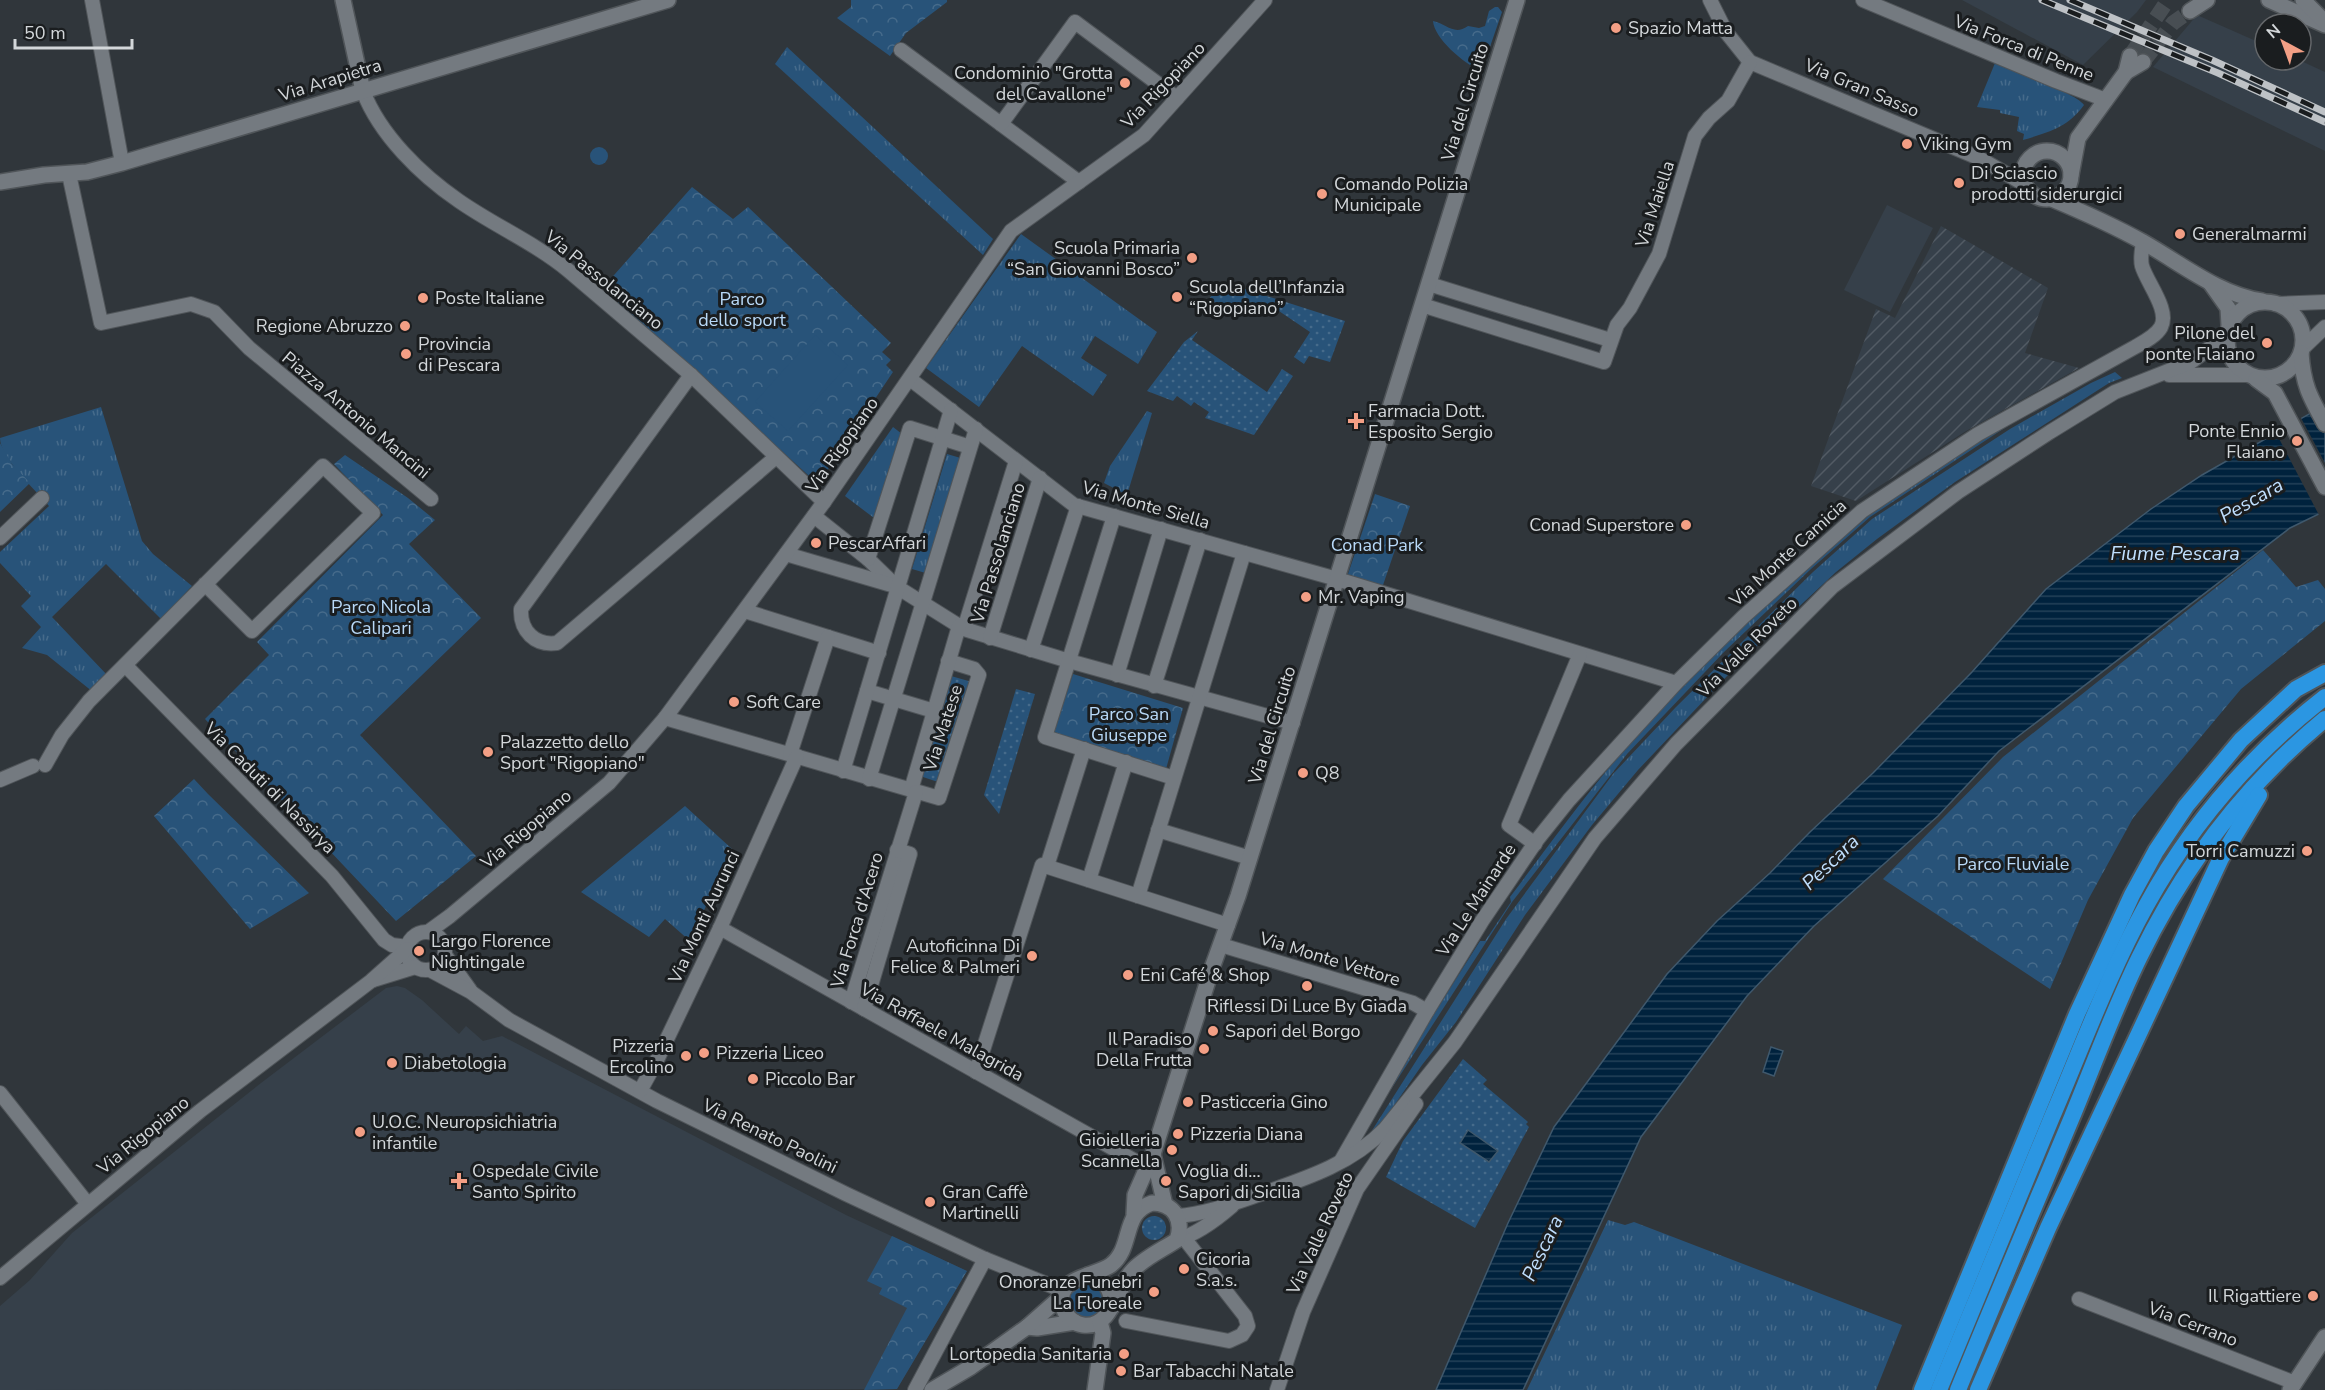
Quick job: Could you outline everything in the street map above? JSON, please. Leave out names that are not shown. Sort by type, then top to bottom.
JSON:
[{"type":"highway","points":[[1922,1390],[2077,1014],[2132,895],[2156,851],[2186,806],[2241,740],[2296,689],[2325,673]]},
{"type":"highway","points":[[1939,1390],[2101,1001],[2145,907],[2185,843],[2221,797],[2266,748],[2325,697]]},
{"type":"highway","points":[[1958,1390],[2139,959],[2169,902],[2196,858],[2242,800],[2284,755],[2325,719]]},
{"type":"highway","points":[[1978,1390],[2048,1228],[2221,858],[2245,814],[2267,783],[2289,756],[2325,725]]},
{"type":"street","points":[[92,0],[122,163]]},
{"type":"street","points":[[343,0],[363,91]]},
{"type":"street","name":"Via Arapietra","points":[[0,182],[44,175],[87,172],[122,163],[668,0]]},
{"type":"street","name":"Via Rigopiano","points":[[428,932],[609,783],[665,718],[745,611],[824,502],[1011,231],[1144,135],[1264,0]]},
{"type":"street","name":"Via del Circuito","points":[[1088,1275],[1109,1266],[1117,1259],[1124,1246],[1134,1214],[1135,1195],[1149,1161],[1250,858],[1517,0]]},
{"type":"street","name":"Via Gran Sasso","points":[[1710,0],[1726,32],[1750,62],[1979,158],[2024,184]]},
{"type":"street","name":"Via Forca di Penne","points":[[1863,0],[2106,100]]},
{"type":"street","points":[[2190,11],[2207,0]]},
{"type":"street","points":[[2268,0],[2325,24]]},
{"type":"street","points":[[2302,0],[2325,24]]},
{"type":"street","points":[[1001,124],[1074,22],[1177,98]]},
{"type":"street","points":[[901,50],[1079,182]]},
{"type":"street","points":[[2052,199],[2066,190],[2078,138],[2136,59]]},
{"type":"street","name":"Via Maiella","points":[[1422,305],[1604,362],[1610,339],[1617,325],[1630,308],[1659,254],[1695,136],[1709,118],[1728,101],[1750,62]]},
{"type":"street","name":"Via Passolanciano","points":[[363,91],[369,106],[401,151],[444,190],[460,202],[553,257],[691,375],[824,502]]},
{"type":"street","points":[[2078,138],[2033,155],[2027,161],[2023,168],[2024,184],[2027,190],[2039,198],[2052,199],[2101,220],[2143,242],[2209,282],[2240,296],[2270,303],[2290,311],[2303,333],[2302,370],[2306,389],[2325,424]]},
{"type":"street","points":[[2048,151],[2064,159],[2071,175]]},
{"type":"street","name":"Piazza Antonio Mancini","points":[[69,174],[101,322],[191,304],[214,312],[249,348],[431,499]]},
{"type":"street","points":[[2066,190],[2074,200],[2101,220]]},
{"type":"street","name":"Via Monte Camicia","points":[[1676,683],[1743,616],[1862,511],[1978,434],[2153,336],[2162,326],[2163,313],[2141,263],[2143,242]]},
{"type":"street","points":[[2209,282],[2228,308],[2227,348],[2231,359],[2238,368],[2271,388],[2282,403],[2325,487]]},
{"type":"street","points":[[1429,284],[1610,339]]},
{"type":"street","points":[[2228,331],[2236,315],[2246,307],[2270,303],[2325,302]]},
{"type":"street","points":[[2248,375],[2263,379],[2279,376],[2293,367],[2302,351],[2325,327]]},
{"type":"street","name":"Via Valle Roveto","points":[[1341,1162],[1385,1129],[1455,1042],[1596,838],[1676,744],[1832,586],[1958,492],[2049,432],[2115,392],[2191,362],[2228,331]]},
{"type":"street","points":[[691,375],[521,609],[520,617],[529,635],[541,643],[557,643],[776,457]]},
{"type":"street","name":"Via Valle Roveto","points":[[2155,376],[2248,375]]},
{"type":"street","name":"Via Monte Siella","points":[[910,379],[1074,505],[1337,579]]},
{"type":"street","points":[[843,771],[951,410]]},
{"type":"street","points":[[868,559],[910,428],[970,447]]},
{"type":"street","points":[[869,779],[976,429]]},
{"type":"street","name":"Via Passolanciano","points":[[961,627],[1016,461]]},
{"type":"street","points":[[0,780],[39,766],[89,701],[126,666],[205,584],[322,466],[373,513],[252,631],[205,584]]},
{"type":"street","name":"Via Passolanciano","points":[[990,638],[1040,478]]},
{"type":"street","points":[[0,538],[42,498]]},
{"type":"street","points":[[1031,650],[1078,506]]},
{"type":"street","name":"Via Passolanciano","points":[[814,516],[868,559],[897,587],[961,627],[1069,662],[1293,723]]},
{"type":"street","points":[[1114,516],[1045,736],[1174,778]]},
{"type":"street","points":[[1117,675],[1161,530]]},
{"type":"street","points":[[1154,686],[1200,540]]},
{"type":"street","points":[[1138,896],[1244,553]]},
{"type":"street","name":"Via Passolanciano","points":[[786,554],[897,587]]},
{"type":"street","points":[[1337,579],[1676,683]]},
{"type":"street","points":[[745,611],[879,653]]},
{"type":"street","name":"Via Matese","points":[[914,791],[948,661],[961,627]]},
{"type":"street","name":"Via Monti Aurunci","points":[[640,1091],[720,928],[794,755],[828,637]]},
{"type":"street","points":[[1535,844],[1509,825],[1580,654]]},
{"type":"street","name":"Via Matese","points":[[665,718],[939,798],[979,675],[974,669],[948,661]]},
{"type":"street","name":"Via Caduti di Nassirya","points":[[126,666],[332,876],[388,942]]},
{"type":"street","name":"Via Le Mainarde","points":[[1341,1162],[1427,1011],[1482,921],[1535,844],[1583,784],[1676,683]]},
{"type":"street","name":"Via Matese","points":[[867,691],[934,711]]},
{"type":"street","points":[[976,1072],[1084,749]]},
{"type":"street","points":[[1089,880],[1126,762]]},
{"type":"street","name":"Via Forca d'Acero","points":[[851,1002],[914,791]]},
{"type":"street","points":[[1158,830],[1250,858]]},
{"type":"street","name":"Via Forca d'Acero","points":[[864,1009],[910,854],[897,850]]},
{"type":"street","points":[[1044,866],[1228,925]]},
{"type":"street","points":[[444,949],[437,935],[428,932],[419,933],[408,946],[409,959],[415,967],[430,970],[440,965],[444,949],[450,916]]},
{"type":"street","name":"Via Raffaele Malagrida","points":[[720,928],[976,1072],[1149,1161]]},
{"type":"street","points":[[384,967],[388,942],[408,946]]},
{"type":"street","name":"Via Monte Vettore","points":[[1221,945],[1408,1002],[1427,1011]]},
{"type":"street","name":"Via Rigopiano","points":[[0,1278],[87,1203],[259,1065],[370,981],[408,946]]},
{"type":"street","name":"Via Renato Paolini","points":[[444,949],[471,992]]},
{"type":"street","name":"Via Rigopiano","points":[[370,981],[415,967]]},
{"type":"street","name":"Via Renato Paolini","points":[[430,970],[471,992],[509,1020],[640,1091],[846,1194],[1063,1294]]},
{"type":"street","name":"Via Valle Roveto","points":[[1277,1390],[1303,1312],[1357,1189],[1449,1059],[1455,1042]]},
{"type":"street","points":[[0,1092],[87,1203]]},
{"type":"street","points":[[1126,1321],[1229,1341],[1242,1335],[1248,1326],[1245,1316],[1181,1239],[1177,1216],[1165,1205],[1149,1161]]},
{"type":"street","points":[[1177,1216],[1206,1212],[1314,1175],[1341,1162]]},
{"type":"street","points":[[1027,1327],[1037,1328],[1075,1322],[1084,1325],[1100,1322],[1111,1308],[1131,1272],[1220,1216],[1236,1202]]},
{"type":"street","points":[[1134,1214],[1152,1203],[1165,1205]]},
{"type":"street","points":[[915,1390],[985,1260]]},
{"type":"street","points":[[938,1388],[1027,1327],[1063,1294],[1076,1278],[1088,1275],[1102,1280],[1112,1300],[1111,1308]]},
{"type":"street","points":[[1063,1294],[1065,1311],[1075,1322]]},
{"type":"street","name":"Via Cerrano","points":[[2079,1299],[2293,1386]]},
{"type":"street","points":[[1095,1390],[1103,1333],[1100,1322]]},
{"type":"street","points":[[2293,1386],[2325,1337]]},
{"type":"shaded area","points":[[1962,0],[2146,0],[2137,12],[2083,65]]},
{"type":"shaded area","points":[[2197,15],[2253,40],[2253,72],[2313,72],[2313,66],[2325,72],[2325,151],[2153,67]]},
{"type":"shaded area","points":[[1887,205],[1933,228],[1890,312],[1844,290]]},
{"type":"shaded area","points":[[1941,226],[2048,288],[2025,353],[2079,368],[1966,431],[1856,501],[1811,486],[1876,309],[1895,318]]},
{"type":"shaded area","name":"Ospedale Civile Santo Spirito","points":[[397,986],[405,988],[422,1000],[459,1034],[466,1026],[483,1041],[502,1036],[846,1215],[967,1271],[897,1389],[0,1390],[0,1306],[30,1280],[72,1233],[261,1083],[386,988]]},
{"type":"green space","points":[[851,0],[947,0],[947,2],[906,33],[890,56],[837,18],[851,7]]},
{"type":"green space","points":[[1495,7],[1502,12],[1480,70],[1451,50],[1439,35],[1433,21],[1454,30],[1468,26],[1479,28],[1485,26],[1489,11]]},
{"type":"green space","points":[[787,47],[993,239],[983,255],[775,64]]},
{"type":"green space","points":[[1995,63],[2057,88],[2084,105],[2064,124],[2023,140],[2024,134],[2017,131],[2019,117],[2000,113],[2000,110],[1977,107]]},
{"type":"green space","points":[[599,147],[605,150],[608,156],[605,162],[599,165],[593,162],[590,156],[593,150]]},
{"type":"green space","name":"Parco dello sport","points":[[692,187],[733,219],[748,207],[891,343],[882,352],[891,360],[886,365],[893,372],[818,484],[618,303],[616,293],[607,283]]},
{"type":"green space","points":[[1021,234],[1157,332],[1138,364],[1095,336],[1081,358],[1107,375],[1093,396],[1022,346],[979,407],[926,368]]},
{"type":"green space","points":[[1223,282],[1345,321],[1330,362],[1309,356],[1304,364],[1294,357],[1310,332],[1270,305],[1268,308],[1260,303],[1258,307],[1243,301],[1230,315],[1208,300]]},
{"type":"green space","points":[[1198,331],[1192,340],[1267,392],[1282,369],[1293,376],[1254,435],[1205,418],[1209,412],[1194,402],[1191,406],[1177,396],[1173,401],[1147,391],[1184,342]]},
{"type":"green space","points":[[815,335],[848,365],[788,431],[755,402]]},
{"type":"green space","points":[[2115,372],[2122,378],[2109,383],[1955,482],[1877,539],[1836,572],[1745,657],[1638,770],[1592,825],[1525,915],[1456,1022],[1422,1065],[1371,1139],[1366,1140],[1506,919],[1613,774],[1676,707],[1813,572],[1872,519],[2010,429]]},
{"type":"green space","points":[[101,407],[142,541],[153,554],[192,586],[161,619],[106,564],[52,617],[108,676],[93,692],[47,655],[22,648],[41,627],[21,606],[31,596],[0,563],[0,552],[49,506],[12,464],[0,438]]},
{"type":"green space","points":[[1147,411],[1152,413],[1127,495],[1104,483],[1110,466]]},
{"type":"green space","points":[[2012,423],[1870,517],[1811,569],[1724,652],[1627,754],[1512,902],[1377,1111],[1418,1039],[1480,941],[1485,941],[1511,902],[1510,897],[1600,779],[1657,714],[1795,575],[1812,564],[1873,512],[1971,447]]},
{"type":"green space","points":[[893,427],[902,434],[874,518],[845,496]]},
{"type":"green space","points":[[0,443],[12,464],[30,483],[0,512]]},
{"type":"green space","points":[[947,454],[964,459],[929,574],[912,569]]},
{"type":"green space","name":"Parco Nicola Calipari","points":[[345,455],[408,498],[435,520],[409,544],[481,618],[360,735],[476,856],[396,921],[205,719],[269,655],[257,642],[383,515],[334,464]]},
{"type":"green space","name":"Conad Park","points":[[1375,494],[1410,506],[1382,588],[1347,577]]},
{"type":"green space","name":"Parco Fluviale","points":[[2263,550],[2296,587],[2318,580],[2325,589],[2325,621],[2241,689],[2133,818],[2088,900],[2050,989],[1883,879],[2003,757]]},
{"type":"green space","name":"Parco San Giuseppe","points":[[1073,674],[1183,708],[1166,769],[1053,734]]},
{"type":"green space","points":[[951,676],[972,682],[941,783],[920,776]]},
{"type":"green space","points":[[1016,689],[1035,694],[999,814],[984,795]]},
{"type":"green space","points":[[194,779],[309,893],[250,929],[154,816]]},
{"type":"green space","points":[[685,806],[732,849],[690,941],[665,919],[649,937],[581,892]]},
{"type":"green space","points":[[1463,1059],[1487,1080],[1483,1084],[1528,1122],[1526,1124],[1529,1127],[1475,1228],[1386,1177],[1403,1141]]},
{"type":"green space","points":[[1149,1216],[1159,1216],[1166,1223],[1166,1233],[1159,1240],[1149,1240],[1142,1233],[1142,1223]]},
{"type":"green space","points":[[1608,1220],[1625,1225],[1634,1222],[1902,1325],[1876,1390],[1527,1390]]},
{"type":"green space","points":[[892,1236],[967,1271],[897,1389],[864,1390],[907,1308],[879,1294],[882,1288],[867,1281]]},
{"type":"green space","points":[[1087,1284],[1099,1289],[1104,1301],[1099,1313],[1087,1318],[1075,1313],[1070,1301],[1075,1289]]},
{"type":"water","name":"Fiume Pescara","points":[[2325,405],[2325,511],[2290,528],[1999,751],[1938,816],[1814,926],[1747,996],[1641,1137],[1523,1390],[1436,1390],[1508,1223],[1554,1127],[1667,974],[1717,921],[1873,773],[1972,672],[2046,589],[2151,509],[2202,475]]},
{"type":"water","points":[[1771,1047],[1783,1051],[1774,1076],[1763,1072]]},
{"type":"water","points":[[1468,1130],[1498,1151],[1489,1162],[1460,1143]]},
{"type":"pier","points":[[2300,416],[2325,463],[2325,514],[2320,517],[2275,431]]},
{"type":"tunnel","points":[[2130,56],[2168,0]]},
{"type":"tunnel","points":[[2143,62],[2173,23],[2190,11]]},
{"type":"railway","points":[[2042,0],[2218,73],[2325,122]]},
{"type":"railway","points":[[2070,0],[2212,60],[2325,112]]},
{"type":"place","name":"Spazio Matta","points":[[1616,28]]},
{"type":"place","name":"Condominio \"Grotta del Cavallone\"","points":[[1125,83]]},
{"type":"place","name":"Viking Gym","points":[[1907,144]]},
{"type":"place","name":"Di Sciascio prodotti siderurgici","points":[[1959,183]]},
{"type":"place","name":"Comando Polizia Municipale","points":[[1322,194]]},
{"type":"place","name":"Generalmarmi","points":[[2180,234]]},
{"type":"place","name":"Scuola Primaria “San Giovanni Bosco”","points":[[1192,258]]},
{"type":"place","name":"Scuola dell’Infanzia “Rigopiano”","points":[[1177,297]]},
{"type":"place","name":"Poste Italiane","points":[[423,298]]},
{"type":"place","name":"Regione Abruzzo","points":[[405,326]]},
{"type":"place","name":"Pilone del ponte Flaiano","points":[[2267,343]]},
{"type":"place","name":"Provincia di Pescara","points":[[406,354]]},
{"type":"place","name":"Farmacia Dott. Esposito Sergio","points":[[1356,421]]},
{"type":"place","name":"Ponte Ennio Flaiano","points":[[2297,441]]},
{"type":"place","name":"Conad Superstore","points":[[1686,525]]},
{"type":"place","name":"PescarAffari","points":[[816,543]]},
{"type":"place","name":"Mr. Vaping","points":[[1306,597]]},
{"type":"place","name":"Soft Care","points":[[734,702]]},
{"type":"place","name":"Palazzetto dello Sport \"Rigopiano\"","points":[[488,752]]},
{"type":"place","name":"Q8","points":[[1303,773]]},
{"type":"place","name":"Torri Camuzzi","points":[[2307,851]]},
{"type":"place","name":"Largo Florence Nightingale","points":[[419,951]]},
{"type":"place","name":"Autoficinna Di Felice & Palmeri","points":[[1032,956]]},
{"type":"place","name":"Eni Café & Shop","points":[[1128,975]]},
{"type":"place","name":"Riflessi Di Luce By Giada","points":[[1307,986]]},
{"type":"place","name":"Sapori del Borgo","points":[[1213,1031]]},
{"type":"place","name":"Il Paradiso Della Frutta","points":[[1204,1049]]},
{"type":"place","name":"Pizzeria Liceo","points":[[704,1053]]},
{"type":"place","name":"Pizzeria Ercolino","points":[[686,1056]]},
{"type":"place","name":"Diabetologia","points":[[392,1063]]},
{"type":"place","name":"Piccolo Bar","points":[[753,1079]]},
{"type":"place","name":"Pasticceria Gino","points":[[1188,1102]]},
{"type":"place","name":"U.O.C. Neuropsichiatria infantile","points":[[360,1132]]},
{"type":"place","name":"Pizzeria Diana","points":[[1178,1134]]},
{"type":"place","name":"Gioielleria Scannella","points":[[1172,1150]]},
{"type":"place","name":"Ospedale Civile Santo Spirito","points":[[459,1181]]},
{"type":"place","name":"Voglia di... Sapori di Sicilia","points":[[1166,1181]]},
{"type":"place","name":"Gran Caffè Martinelli","points":[[930,1202]]},
{"type":"place","name":"Cicoria S.a.s.","points":[[1184,1269]]},
{"type":"place","name":"Onoranze Funebri La Floreale","points":[[1154,1292]]},
{"type":"place","name":"Il Rigattiere","points":[[2313,1296]]},
{"type":"place","name":"Lortopedia Sanitaria","points":[[1124,1354]]},
{"type":"place","name":"Bar Tabacchi Natale","points":[[1121,1371]]},
{"type":"water label","name":"Pescara","points":[[2251,500]]},
{"type":"water label","name":"Pescara","points":[[1830,862]]},
{"type":"water label","name":"Pescara","points":[[1542,1248]]}]
